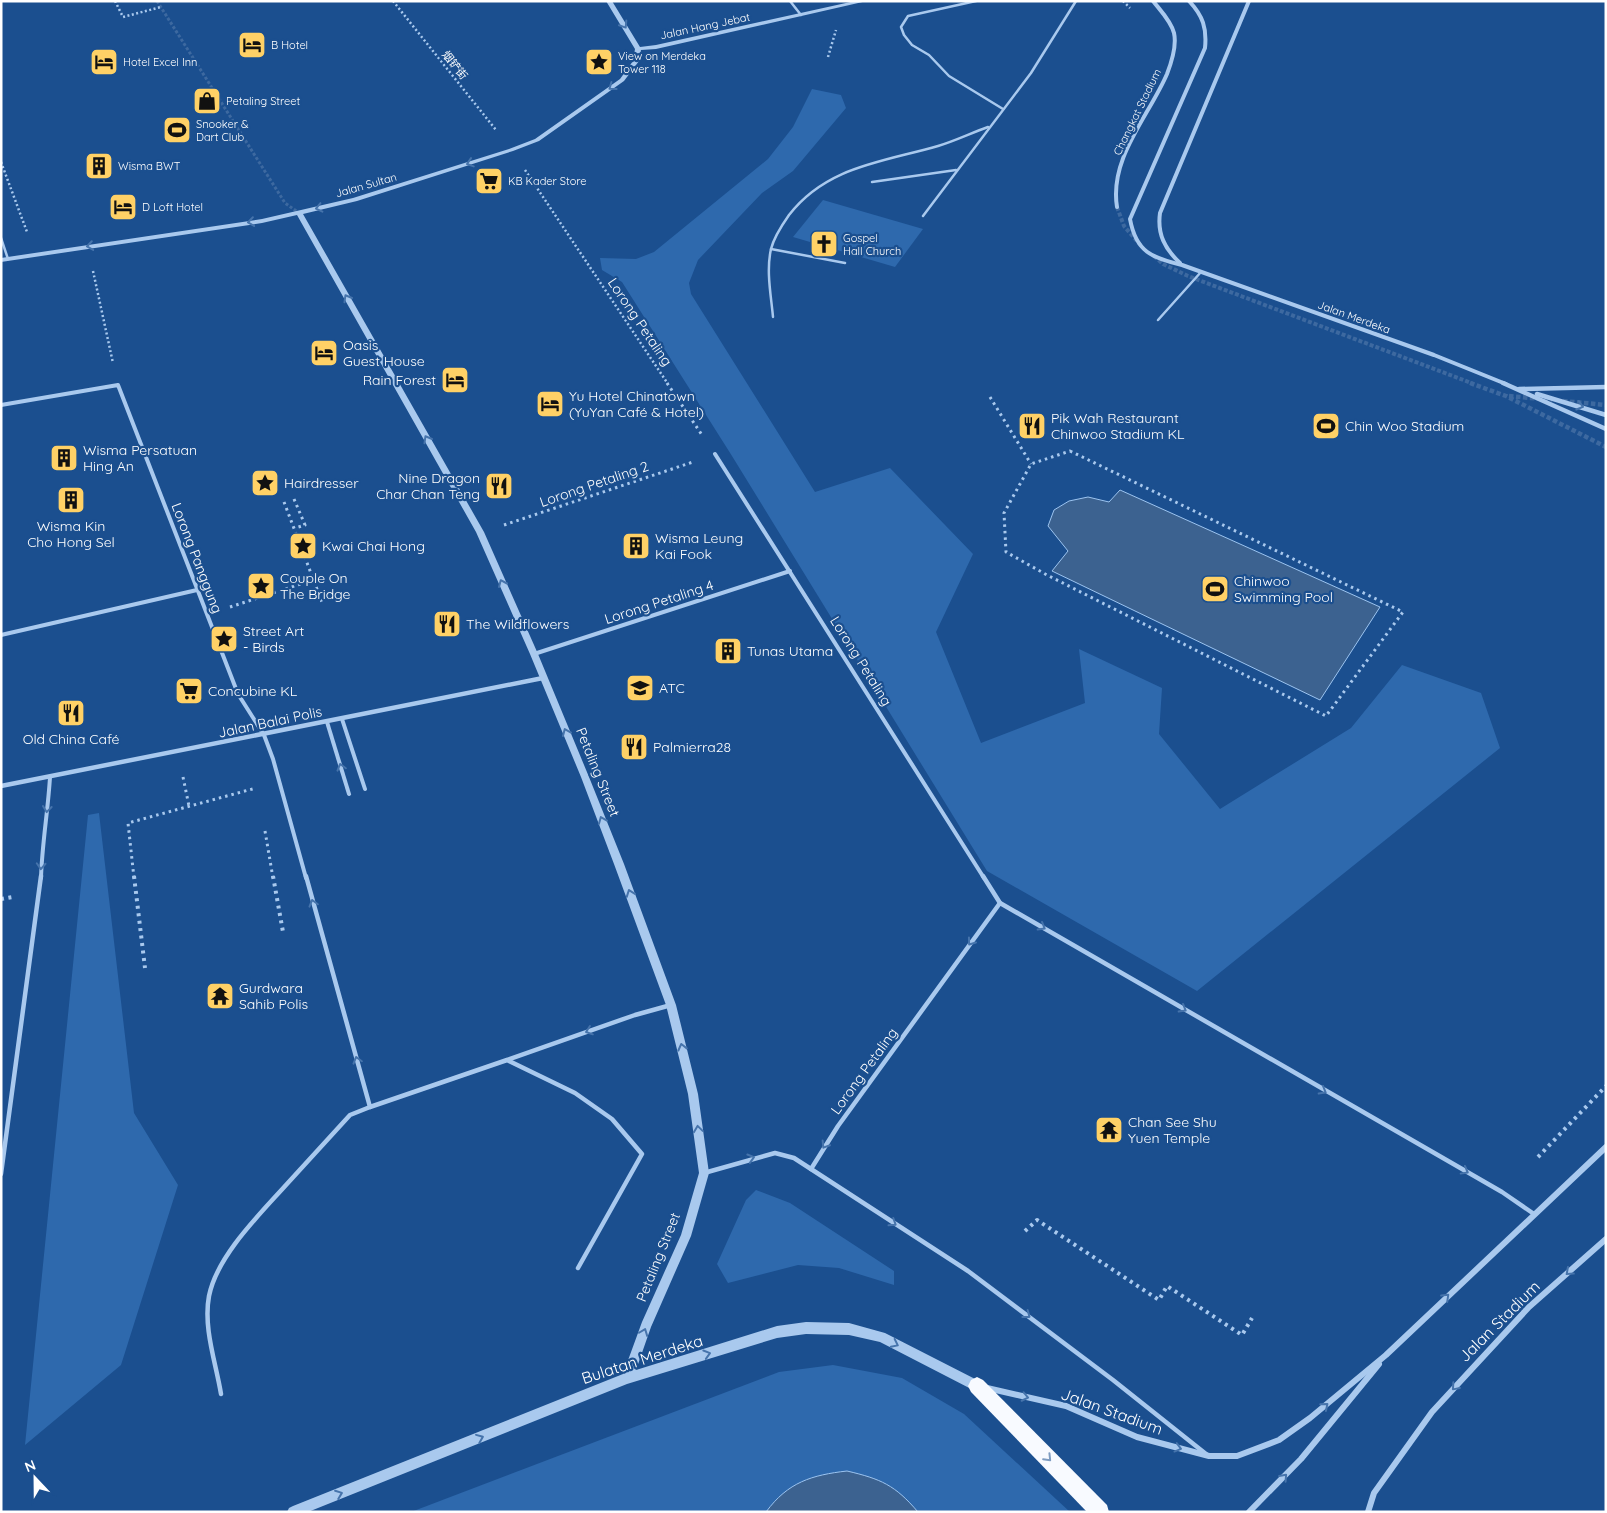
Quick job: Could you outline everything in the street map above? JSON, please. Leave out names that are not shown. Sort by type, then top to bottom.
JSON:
[{"type":"highway","points":[[977,1386],[1100,1512]]},
{"type":"street","points":[[609,1],[638,49]]},
{"type":"street","name":"Jalan Hang Jebat","points":[[638,49],[656,47],[864,1]]},
{"type":"street","name":"Changkat Stadium","points":[[1118,207],[1115,192],[1118,172],[1151,108],[1174,51],[1174,34],[1153,1]]},
{"type":"street","name":"Jalan Merdeka","points":[[1189,1],[1201,15],[1207,29],[1205,48],[1130,219],[1136,243],[1147,253],[1162,260],[1182,265],[1434,355],[1520,389],[1606,429]]},
{"type":"street","points":[[1182,265],[1172,256],[1160,235],[1158,223],[1160,213],[1249,1]]},
{"type":"street","name":"Jalan Sultan","points":[[5,259],[262,221],[299,213],[355,200],[524,146],[580,111],[622,80],[636,61],[638,49]]},
{"type":"street","name":"Petaling Street","points":[[299,213],[480,532],[534,654],[620,864],[671,1005],[693,1094],[704,1173],[686,1236],[646,1326],[627,1378]]},
{"type":"street","points":[[1520,389],[1606,387]]},
{"type":"street","name":"Jalan Merdeka","points":[[1520,389],[1606,415]]},
{"type":"street","name":"Jalan Balai Polis","points":[[1,786],[543,678]]},
{"type":"street","name":"Jalan Stadium","points":[[977,1386],[1066,1406],[1138,1437],[1209,1456],[1237,1456],[1279,1440],[1310,1418],[1386,1355],[1606,1147]]},
{"type":"street","name":"Jalan Stadium","points":[[1370,1512],[1374,1492],[1432,1412],[1529,1307],[1606,1239]]},
{"type":"street","name":"Bulatan Merdeka","points":[[293,1512],[627,1378],[777,1332],[806,1328],[849,1329],[881,1337],[977,1386]]},
{"type":"street","name":"Jalan Stadium","points":[[1249,1512],[1271,1492],[1324,1434],[1386,1355]]},
{"type":"lane","points":[[790,1],[801,15]]},
{"type":"lane","points":[[976,1],[908,16],[902,27],[904,35],[912,45],[928,55],[949,76],[1003,109]]},
{"type":"lane","points":[[923,216],[988,127],[1031,73],[1076,1]]},
{"type":"lane","points":[[773,318],[769,262],[771,249],[791,210],[816,186],[845,171],[876,160],[939,146],[988,127]]},
{"type":"lane","points":[[872,182],[956,170]]},
{"type":"lane","points":[[1,238],[5,259]]},
{"type":"lane","points":[[771,249],[845,262]]},
{"type":"lane","points":[[1158,320],[1201,272]]},
{"type":"lane","points":[[1,405],[118,385]]},
{"type":"lane","name":"Lorong Panggung","points":[[118,385],[238,694],[264,735],[273,759],[370,1107]]},
{"type":"lane","name":"Lorong Petaling","points":[[715,454],[1000,903],[838,1126],[811,1169]]},
{"type":"lane","name":"Lorong Petaling 4","points":[[534,654],[790,571]]},
{"type":"lane","points":[[1,635],[197,590]]},
{"type":"lane","points":[[342,719],[365,789]]},
{"type":"lane","points":[[327,722],[348,794]]},
{"type":"lane","points":[[1,1174],[40,891],[42,841],[48,807],[50,777]]},
{"type":"lane","points":[[1000,903],[1502,1192],[1534,1214]]},
{"type":"lane","points":[[221,1394],[208,1314],[210,1296],[215,1280],[230,1254],[255,1220],[350,1115],[635,1015],[671,1005]]},
{"type":"lane","points":[[507,1060],[575,1094],[612,1119],[642,1154],[578,1268]]},
{"type":"lane","points":[[704,1173],[775,1153],[794,1158],[968,1271],[1113,1380],[1209,1456]]},
{"type":"path","points":[[116,1],[123,17],[161,7]]},
{"type":"path","name":"烟铲街","points":[[392,1],[498,133]]},
{"type":"path","points":[[1123,1],[1132,9]]},
{"type":"path","points":[[1,162],[28,234]]},
{"type":"path","name":"Lorong Petaling","points":[[524,170],[715,454]]},
{"type":"path","points":[[92,267],[118,385]]},
{"type":"path","points":[[990,397],[1031,464]]},
{"type":"path","points":[[1070,451],[1403,612],[1326,716],[1047,576],[1006,552],[1004,513],[1031,464],[1070,451]]},
{"type":"path","name":"Lorong Petaling 2","points":[[480,532],[715,454]]},
{"type":"path","points":[[294,499],[305,525],[295,528]]},
{"type":"path","points":[[284,502],[323,605]]},
{"type":"path","points":[[222,610],[313,580]]},
{"type":"path","points":[[183,777],[189,806]]},
{"type":"path","points":[[144,968],[128,823],[258,787],[259,797]]},
{"type":"path","points":[[264,826],[283,932]]},
{"type":"path","points":[[1538,1157],[1606,1086]]},
{"type":"path","points":[[1025,1231],[1037,1220],[1159,1300],[1168,1286],[1242,1335],[1252,1318]]},
{"type":"shaded area","points":[[812,89],[841,95],[846,108],[793,171],[762,193],[698,260],[689,283],[691,294],[815,492],[890,468],[973,554],[936,632],[981,743],[1085,703],[1079,649],[1162,688],[1159,734],[1220,809],[1351,728],[1402,665],[1481,693],[1500,748],[1197,991],[987,871],[732,456],[622,282],[602,270],[600,258],[636,259],[654,252],[768,159],[793,127]]},
{"type":"shaded area","points":[[823,200],[923,229],[895,267],[793,237]]},
{"type":"shaded area","name":"Chinwoo Swimming Pool","points":[[1120,490],[1380,607],[1320,700],[1052,571],[1068,551],[1048,526],[1054,510],[1069,501],[1088,497],[1109,502]]},
{"type":"shaded area","points":[[99,813],[134,1113],[178,1185],[121,1365],[25,1445],[88,815]]},
{"type":"shaded area","points":[[756,1190],[790,1203],[894,1271],[894,1285],[839,1268],[798,1265],[728,1283],[717,1264],[746,1200]]},
{"type":"shaded area","points":[[833,1365],[902,1378],[964,1414],[1070,1512],[411,1512],[779,1372]]},
{"type":"shaded area","points":[[847,1471],[887,1484],[902,1495],[918,1512],[766,1512],[774,1502],[792,1487],[812,1478]]},
{"type":"tunnel","points":[[157,1],[285,203],[299,213]]},
{"type":"tunnel","points":[[1117,207],[1124,226],[1141,246]]},
{"type":"tunnel","points":[[1154,256],[1163,264],[1188,276],[1474,384]]},
{"type":"tunnel","points":[[1470,383],[1506,396],[1606,447]]},
{"type":"tunnel","points":[[1509,396],[1552,400]]},
{"type":"tunnel","points":[[1563,401],[1606,405]]},
{"type":"place","name":"B Hotel","points":[[252,45]]},
{"type":"place","name":"Hotel Excel Inn","points":[[104,62]]},
{"type":"place","name":"View on Merdeka Tower 118","points":[[599,62]]},
{"type":"place","name":"Petaling Street","points":[[207,101]]},
{"type":"place","name":"Snooker & Dart Club","points":[[177,130]]},
{"type":"place","name":"Wisma BWT","points":[[99,166]]},
{"type":"place","name":"KB Kader Store","points":[[489,181]]},
{"type":"place","name":"D Loft Hotel","points":[[123,207]]},
{"type":"place","name":"Gospel Hall Church","points":[[824,244]]},
{"type":"place","name":"Oasis Guest House","points":[[324,353]]},
{"type":"place","name":"Rain Forest","points":[[455,380]]},
{"type":"place","name":"Yu Hotel Chinatown (YuYan Café & Hotel)","points":[[550,404]]},
{"type":"place","name":"Pik Wah Restaurant Chinwoo Stadium KL","points":[[1032,426]]},
{"type":"place","name":"Chin Woo Stadium","points":[[1326,426]]},
{"type":"place","name":"Wisma Persatuan Hing An","points":[[64,458]]},
{"type":"place","name":"Hairdresser","points":[[265,483]]},
{"type":"place","name":"Nine Dragon Char Chan Teng","points":[[499,486]]},
{"type":"place","name":"Wisma Kin Cho Hong Sel","points":[[71,500]]},
{"type":"place","name":"Kwai Chai Hong","points":[[303,546]]},
{"type":"place","name":"Wisma Leung Kai Fook","points":[[636,546]]},
{"type":"place","name":"Couple On The Bridge","points":[[261,586]]},
{"type":"place","name":"Chinwoo Swimming Pool","points":[[1215,589]]},
{"type":"place","name":"The Wildflowers","points":[[447,624]]},
{"type":"place","name":"Street Art - Birds","points":[[224,639]]},
{"type":"place","name":"Tunas Utama","points":[[728,651]]},
{"type":"place","name":"ATC","points":[[640,688]]},
{"type":"place","name":"Concubine KL","points":[[189,691]]},
{"type":"place","name":"Old China Café","points":[[71,713]]},
{"type":"place","name":"Palmierra28","points":[[634,747]]},
{"type":"place","name":"Gurdwara Sahib Polis","points":[[220,996]]},
{"type":"place","name":"Chan See Shu Yuen Temple","points":[[1109,1130]]}]
